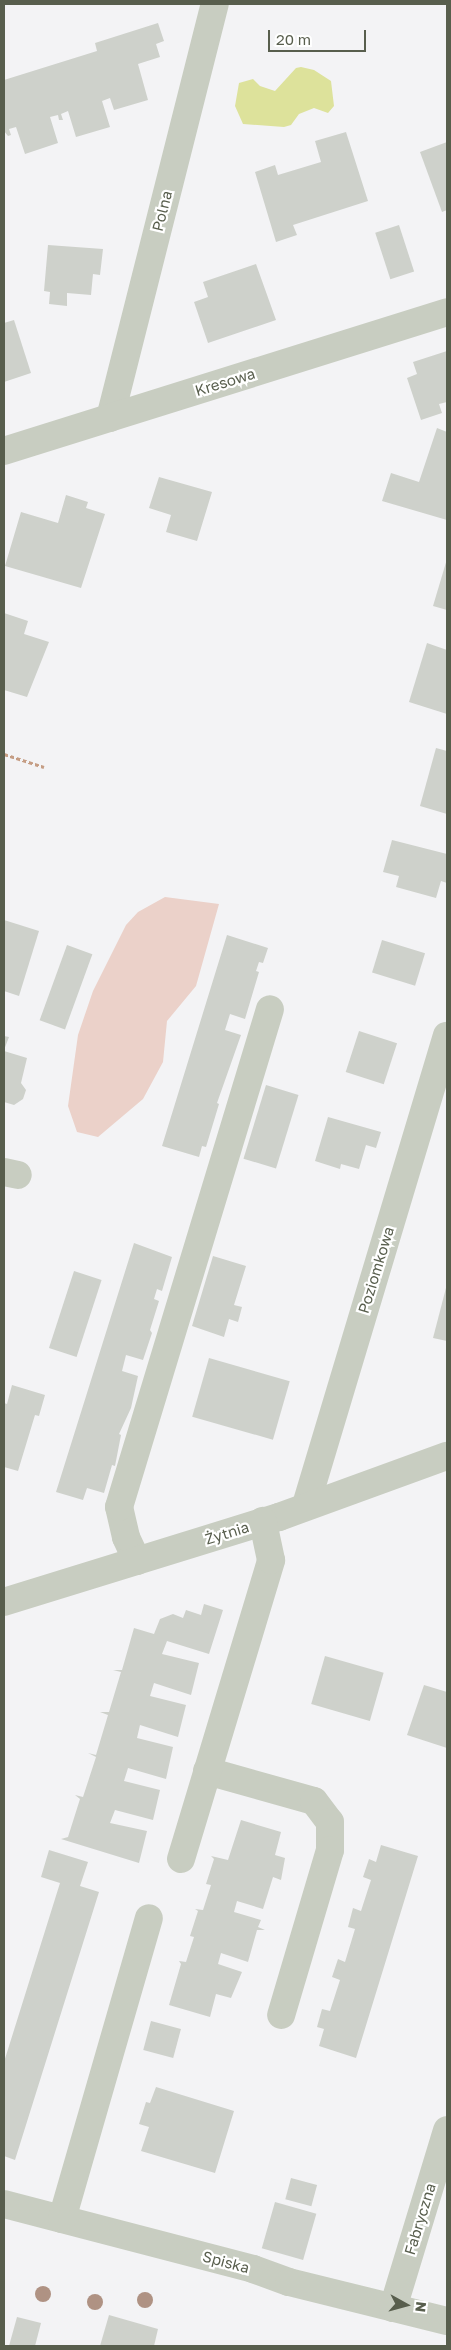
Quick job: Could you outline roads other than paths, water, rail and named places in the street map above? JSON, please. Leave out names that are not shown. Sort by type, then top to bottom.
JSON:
[{"type":"street","name":"Polna","points":[[110,418],[214,4]]},
{"type":"street","name":"Kresowa","points":[[4,451],[447,312]]},
{"type":"street","points":[[137,1561],[126,1536],[119,1507],[270,1009]]},
{"type":"street","name":"Poziomkowa","points":[[306,1505],[447,1036]]},
{"type":"street","name":"Żytnia","points":[[4,1602],[264,1521],[447,1456]]},
{"type":"street","points":[[182,1859],[271,1560],[264,1521]]},
{"type":"street","points":[[207,1771],[314,1801],[330,1822],[330,1850],[281,2015]]},
{"type":"street","points":[[62,2219],[149,1918]]},
{"type":"street","name":"Fabryczna","points":[[393,2308],[447,2130]]},
{"type":"street","name":"Spiska","points":[[4,2204],[447,2321]]}]
